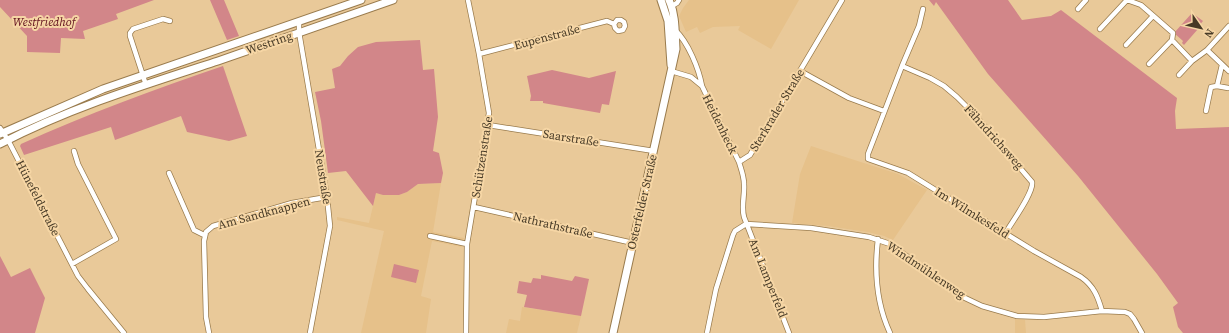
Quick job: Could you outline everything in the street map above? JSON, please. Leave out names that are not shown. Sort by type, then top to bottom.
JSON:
[{"type":"main road","name":"Westring","points":[[1,132],[103,89],[361,0]]},
{"type":"main road","name":"Westring","points":[[0,144],[60,116],[393,0]]},
{"type":"main road","name":"Osterfelder Straße","points":[[661,0],[668,21],[671,71]]},
{"type":"main road","name":"Osterfelder Straße","points":[[613,333],[676,49],[671,3]]},
{"type":"street","name":"Schützenstraße","points":[[466,333],[467,244],[489,113],[480,54],[468,0]]},
{"type":"street","name":"Osterfelder Straße","points":[[671,3],[677,3],[679,0]]},
{"type":"street","name":"Sterkrader Straße","points":[[746,224],[743,211],[743,173],[738,162],[750,155],[842,0]]},
{"type":"street","points":[[1078,9],[1086,0]]},
{"type":"street","points":[[1100,29],[1127,0],[1141,5],[1173,33],[1172,40],[1149,64]]},
{"type":"street","name":"Im Wilmkesfeld","points":[[923,9],[919,26],[884,111],[868,154],[868,159],[908,173],[1005,234],[1087,280],[1096,291],[1102,311]]},
{"type":"street","points":[[1126,44],[1153,16]]},
{"type":"street","points":[[146,85],[130,33],[133,29],[163,19],[170,21]]},
{"type":"street","name":"Neustraße","points":[[299,21],[299,32],[327,197],[330,226],[310,333]]},
{"type":"street","name":"Eupenstraße","points":[[480,54],[608,21],[614,24]]},
{"type":"street","points":[[1179,75],[1192,61],[1207,50],[1229,26]]},
{"type":"street","name":"Heidenheck","points":[[675,30],[682,36],[700,74],[702,86],[738,162]]},
{"type":"street","points":[[1172,40],[1192,61]]},
{"type":"street","points":[[1207,50],[1229,72]]},
{"type":"street","points":[[1217,86],[1222,65]]},
{"type":"street","name":"Fähndrichsweg","points":[[902,66],[930,78],[944,86],[957,97],[975,115],[1032,182],[1033,186],[1030,194],[1005,234]]},
{"type":"street","name":"Heidenheck","points":[[671,71],[691,77],[702,86]]},
{"type":"street","points":[[800,71],[849,98],[884,111]]},
{"type":"street","points":[[1206,111],[1211,87],[1217,86],[1228,88],[1229,82]]},
{"type":"street","name":"Saarstraße","points":[[488,124],[654,151]]},
{"type":"street","name":"Hünefeldstraße","points":[[1,132],[8,140],[78,276],[124,333]]},
{"type":"street","points":[[72,264],[116,239],[78,164],[74,151]]},
{"type":"street","name":"Am Sandknappen","points":[[169,172],[194,230],[204,235]]},
{"type":"street","name":"Am Sandknappen","points":[[209,333],[206,317],[204,235],[208,230],[213,226],[292,203],[327,197]]},
{"type":"street","name":"Nathrathstraße","points":[[474,206],[633,243]]},
{"type":"street","points":[[707,333],[716,289],[733,235],[735,231],[746,224]]},
{"type":"street","name":"Windmühlenweg","points":[[746,224],[811,228],[878,239],[890,244],[963,297],[993,310],[1016,316],[1044,317],[1102,311],[1125,312],[1130,314],[1142,333]]},
{"type":"street","name":"Am Lamperfeld","points":[[746,224],[789,333]]},
{"type":"street","points":[[430,236],[467,244]]},
{"type":"street","points":[[878,239],[875,262],[876,283],[880,304],[890,333]]},
{"type":"shaded area","points":[[689,0],[799,0],[771,49],[738,30],[740,26],[713,27],[700,33],[697,27],[686,32],[679,16]]},
{"type":"shaded area","points":[[811,146],[898,174],[927,190],[893,240],[867,232],[828,226],[792,223],[800,174]]},
{"type":"shaded area","points":[[441,183],[433,232],[464,238],[462,247],[432,241],[421,296],[431,299],[426,333],[361,333],[384,231],[337,220],[337,217],[369,223],[376,193],[383,195],[399,195],[407,192],[418,184]]},
{"type":"shaded area","points":[[522,307],[581,316],[577,333],[506,333],[509,319],[520,321]]},
{"type":"shaded area","points":[[1015,318],[1025,320],[1026,333],[1015,333]]},
{"type":"green space","name":"Westfriedhof","points":[[0,0],[154,0],[116,14],[118,19],[83,31],[85,39],[61,38],[60,53],[27,52],[27,36],[0,7]]},
{"type":"green space","points":[[210,0],[224,0],[239,36],[227,40]]},
{"type":"green space","points":[[929,0],[1008,0],[1022,20],[1051,16],[1061,10],[1177,98],[1175,111],[1176,129],[1229,127],[1229,333],[1183,333],[1178,327],[1173,307],[1178,303],[1157,274],[1078,176],[988,74],[936,2],[934,6]]},
{"type":"green space","points":[[1192,13],[1203,21],[1184,45],[1182,43],[1183,41],[1174,33]]},
{"type":"green space","points":[[420,40],[423,70],[434,69],[438,117],[433,151],[439,153],[443,173],[441,183],[418,184],[407,192],[399,195],[383,195],[376,193],[373,206],[346,171],[328,173],[321,121],[315,92],[335,88],[332,69],[340,66],[358,47],[376,42]]},
{"type":"green space","points":[[223,66],[247,136],[229,141],[187,132],[181,116],[115,140],[111,127],[24,155],[20,146],[21,144],[96,112]]},
{"type":"green space","points":[[552,70],[589,78],[616,71],[609,105],[602,104],[600,113],[543,103],[543,101],[530,101],[531,96],[527,76]]},
{"type":"green space","points":[[0,256],[11,277],[30,268],[45,298],[35,333],[0,333]]},
{"type":"green space","points":[[394,264],[419,270],[416,283],[391,277]]},
{"type":"green space","points":[[541,275],[572,281],[575,276],[589,279],[581,316],[524,307],[527,295],[517,293],[519,281],[531,283],[533,278],[541,279]]}]
